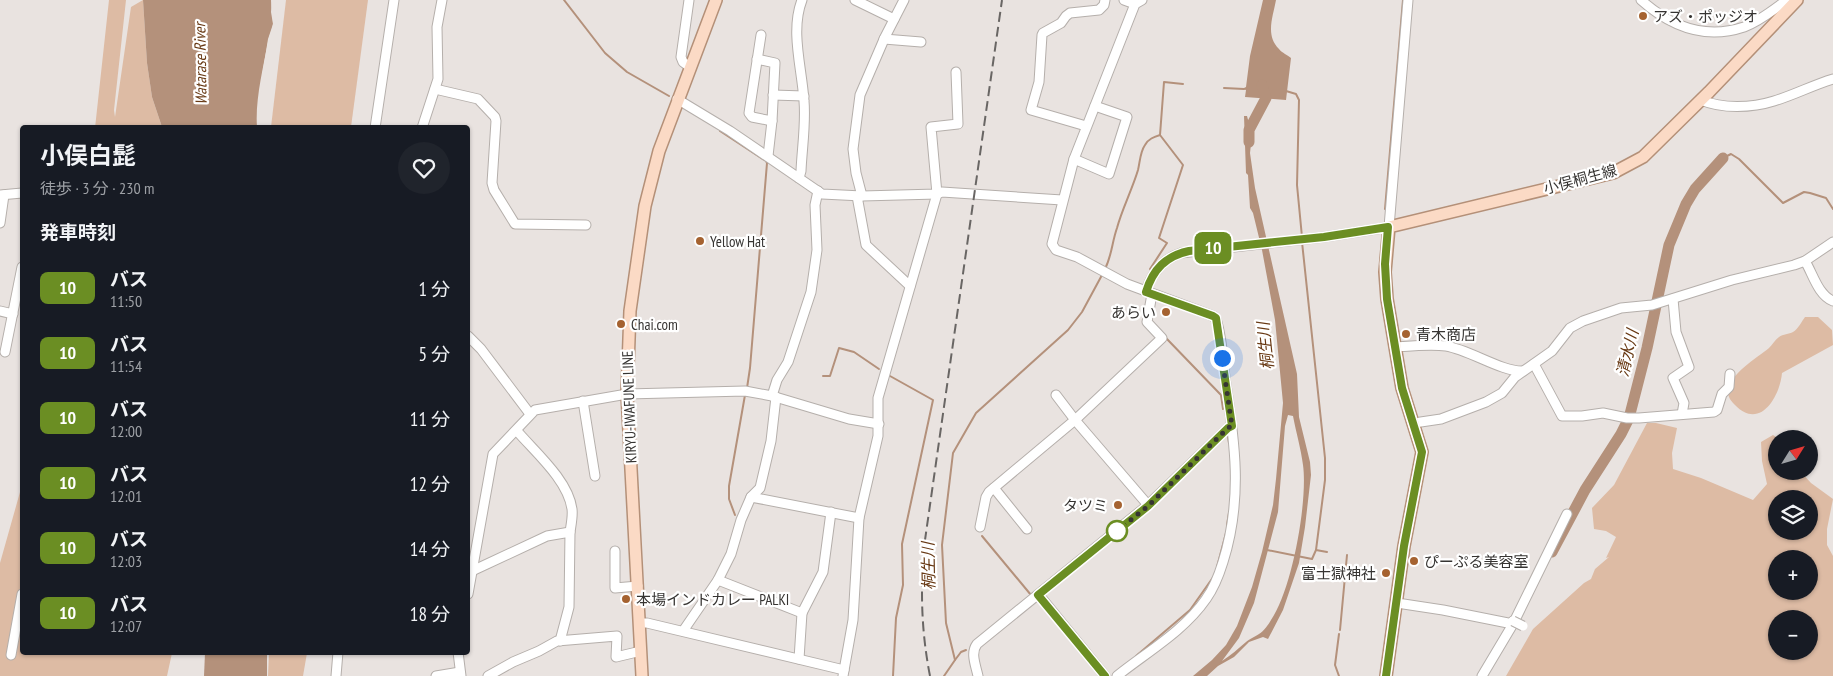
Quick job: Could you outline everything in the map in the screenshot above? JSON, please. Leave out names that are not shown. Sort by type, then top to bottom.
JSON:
[{"type":"main road","name":"KIRYU-IWAFUNE LINE","points":[[642,676],[627,394],[630,311],[646,206],[659,151],[677,99],[716,0]]},
{"type":"main road","name":"小俣桐生線","points":[[1388,227],[1613,173],[1642,157],[1798,0]]},
{"type":"main road","points":[[1386,676],[1404,546],[1422,456],[1422,447],[1402,388],[1395,347],[1386,281],[1388,227]]},
{"type":"street","points":[[376,125],[394,0]]},
{"type":"street","points":[[423,125],[436,89],[438,71],[437,27],[442,0]]},
{"type":"street","points":[[689,0],[680,57],[683,62],[690,66]]},
{"type":"street","points":[[799,178],[801,171],[804,96],[797,12],[802,0]]},
{"type":"street","points":[[855,0],[894,19]]},
{"type":"street","points":[[904,0],[884,39],[860,95],[853,150],[866,245],[910,286]]},
{"type":"street","points":[[1086,126],[1031,110],[1039,82],[1042,36],[1061,24],[1066,16],[1070,14],[1099,10],[1104,5],[1105,0]]},
{"type":"street","points":[[1118,676],[1191,617],[1206,598],[1219,576],[1232,528],[1236,493],[1235,447],[1216,318],[1127,284],[1086,262],[1056,250],[1052,246],[1062,200],[1074,159],[1138,2],[1124,0]]},
{"type":"street","points":[[980,527],[986,497],[994,488],[1075,420],[1162,338],[1148,322],[1149,293],[1152,275],[1156,269],[1175,255],[1189,251],[1321,237],[1388,227],[1408,0]]},
{"type":"street","points":[[1641,0],[1655,12],[1676,24],[1703,31],[1717,32],[1745,27],[1764,17],[1787,0]]},
{"type":"street","points":[[761,35],[749,113],[752,117],[772,121]]},
{"type":"street","points":[[884,39],[921,42]]},
{"type":"street","points":[[757,59],[775,63],[768,156]]},
{"type":"street","points":[[640,623],[798,659],[844,673],[853,620],[859,518],[873,464],[879,424],[878,398],[937,194],[931,128],[958,124],[956,72]]},
{"type":"street","points":[[1700,100],[1725,106],[1766,103],[1833,79]]},
{"type":"street","points":[[436,89],[478,98],[495,117],[492,183],[494,190],[515,224],[586,225]]},
{"type":"street","points":[[773,95],[804,96]]},
{"type":"street","points":[[677,99],[730,131],[818,191],[827,195],[937,194],[942,192],[1062,200]]},
{"type":"street","points":[[1074,159],[1108,174],[1127,117],[1095,106]]},
{"type":"street","points":[[683,632],[718,580],[731,554],[741,520],[751,497],[760,488],[771,441],[774,396],[778,380],[788,362],[812,292],[817,250],[815,205],[818,191]]},
{"type":"street","points":[[0,223],[2,195],[20,193]]},
{"type":"street","points":[[1414,423],[1441,419],[1486,402],[1502,393],[1514,376],[1552,351],[1570,328],[1583,321],[1621,308],[1652,305],[1732,280],[1794,265],[1806,261],[1833,242]]},
{"type":"street","points":[[1806,261],[1823,294],[1833,301]]},
{"type":"street","points":[[5,352],[20,277]]},
{"type":"street","points":[[1673,299],[1676,332],[1689,367],[1673,378],[1684,403],[1682,414]]},
{"type":"street","points":[[0,311],[13,314]]},
{"type":"street","points":[[470,338],[481,349],[530,414]]},
{"type":"street","points":[[1395,347],[1445,346],[1470,353],[1515,371],[1524,371]]},
{"type":"street","points":[[1534,364],[1562,416],[1603,413],[1627,418],[1639,418],[1714,412],[1722,394],[1729,387],[1730,374]]},
{"type":"street","points":[[470,582],[493,454],[535,410],[627,394],[745,391],[774,396],[849,419],[879,424]]},
{"type":"street","points":[[1056,395],[1148,506]]},
{"type":"street","points":[[583,401],[595,476]]},
{"type":"street","points":[[978,676],[974,662],[974,648],[1148,506],[1232,426]]},
{"type":"street","points":[[517,431],[562,482],[570,499],[572,510],[569,607],[560,641]]},
{"type":"street","points":[[994,488],[1027,529]]},
{"type":"street","points":[[751,497],[859,518]]},
{"type":"street","points":[[798,659],[802,613],[823,572],[831,512]]},
{"type":"street","points":[[1482,676],[1513,623],[1567,514]]},
{"type":"street","points":[[472,571],[547,536],[570,532]]},
{"type":"street","points":[[615,551],[615,588],[638,586]]},
{"type":"street","points":[[718,580],[802,613]]},
{"type":"street","points":[[1038,595],[1105,676]]},
{"type":"street","points":[[1397,603],[1523,626]]},
{"type":"street","points":[[11,655],[20,605]]},
{"type":"street","points":[[488,676],[513,662],[560,641],[617,636],[616,656],[641,651]]},
{"type":"street","points":[[336,676],[338,655]]},
{"type":"street","points":[[436,676],[461,674],[458,655]]},
{"type":"shaded area","points":[[109,0],[126,0],[114,110],[115,117],[131,7],[143,0],[147,63],[152,97],[161,125],[95,125]]},
{"type":"shaded area","points":[[286,0],[368,0],[351,125],[271,125]]},
{"type":"shaded area","points":[[1805,317],[1818,317],[1832,330],[1833,345],[1782,373],[1777,391],[1767,407],[1753,414],[1744,412],[1729,396],[1728,392],[1733,379],[1779,337],[1795,331]]},
{"type":"shaded area","points":[[1647,423],[1677,428],[1672,453],[1673,469],[1701,478],[1753,500],[1767,484],[1762,461],[1761,442],[1768,438],[1768,480],[1808,480],[1833,499],[1827,529],[1827,545],[1833,556],[1833,676],[1506,676],[1533,629],[1584,583],[1591,579],[1595,569],[1609,557],[1606,558],[1616,537],[1606,531],[1594,529],[1592,508],[1614,485]]},
{"type":"shaded area","points":[[20,492],[20,655],[172,655],[167,676],[0,676],[0,563]]},
{"type":"shaded area","points":[[269,655],[307,655],[303,676],[268,676]]},
{"type":"water","name":"Watarase River","points":[[143,0],[271,0],[273,25],[260,84],[257,125],[161,125],[152,97],[147,63]]},
{"type":"water","points":[[1263,0],[1276,0],[1271,26],[1272,38],[1280,50],[1291,58],[1286,100],[1245,97],[1246,90],[1242,89],[1246,87],[1250,56]]},
{"type":"water","points":[[1244,116],[1247,116],[1252,135],[1250,153],[1255,188],[1297,374],[1299,417],[1310,462],[1311,475],[1299,563],[1283,610],[1268,639],[1263,637],[1249,642],[1234,657],[1218,666],[1207,676],[1193,676],[1226,645],[1237,626],[1252,587],[1262,552],[1273,505],[1276,479],[1283,403],[1275,320],[1262,250],[1253,213],[1250,208],[1248,175],[1246,173]],"holes":[[[1288,415],[1293,416],[1302,459],[1304,481],[1301,522],[1286,588],[1279,606],[1261,633],[1247,641],[1222,661],[1239,638],[1254,603],[1278,512],[1285,426]]]},
{"type":"water","points":[[205,655],[267,655],[267,676],[204,676]]},
{"type":"pier","points":[[272,0],[274,0],[273,12],[276,25],[271,40],[260,102],[268,39],[273,24]]},
{"type":"waterway","points":[[564,0],[605,53],[627,72],[669,96]]},
{"type":"waterway","points":[[1385,209],[1403,0]]},
{"type":"waterway","points":[[1150,269],[1167,243],[1159,238],[1183,165],[1160,135],[1164,82],[1183,84]]},
{"type":"waterway","name":"桐生川","points":[[1249,142],[1249,130],[1266,98],[1262,85]]},
{"type":"waterway","points":[[1224,88],[1244,89]]},
{"type":"waterway","points":[[1286,91],[1296,94],[1299,100],[1297,185],[1302,237]]},
{"type":"waterway","points":[[720,131],[767,163],[747,388]]},
{"type":"waterway","name":"桐生川","points":[[1105,269],[1115,233],[1138,170],[1143,148],[1153,137],[1160,135]]},
{"type":"waterway","name":"清水川","points":[[1723,158],[1731,154],[1739,159],[1783,203],[1804,192],[1826,198],[1833,209]]},
{"type":"waterway","name":"清水川","points":[[1552,552],[1585,490],[1621,434],[1629,418],[1647,348],[1669,245],[1686,204],[1695,189],[1723,158]]},
{"type":"waterway","points":[[1302,242],[1325,458],[1325,480],[1316,550],[1327,552]]},
{"type":"waterway","name":"桐生川","points":[[944,676],[955,660],[946,623],[942,545],[953,453],[976,413],[1068,330],[1082,312],[1102,275]]},
{"type":"waterway","points":[[1166,338],[1221,395],[1223,409]]},
{"type":"waterway","points":[[823,376],[830,376],[839,348],[854,352],[879,369]]},
{"type":"waterway","points":[[890,376],[933,400],[902,544],[903,585],[896,618],[893,676]]},
{"type":"waterway","points":[[735,515],[729,499],[729,486],[745,395]]},
{"type":"waterway","points":[[1228,436],[1229,443]]},
{"type":"waterway","points":[[1227,525],[1229,513]]},
{"type":"waterway","points":[[1217,567],[1226,533]]},
{"type":"waterway","points":[[982,536],[1031,595]]},
{"type":"waterway","points":[[1267,550],[1312,559],[1316,550]]},
{"type":"waterway","points":[[1340,630],[1347,555]]},
{"type":"waterway","points":[[1136,656],[1190,610],[1214,576]]},
{"type":"waterway","points":[[1339,634],[1335,665],[1339,676]]},
{"type":"waterway","points":[[955,660],[961,652],[966,650]]},
{"type":"railway","points":[[930,676],[922,608],[925,540],[1002,0]]},
{"type":"bus line","name":"10","points":[[1105,676],[1038,595],[1148,506],[1232,426],[1216,318],[1146,292],[1152,275],[1169,258],[1189,251],[1324,237],[1388,227],[1385,264],[1387,299],[1402,388],[1422,452],[1404,546],[1386,676]]},
{"type":"place","name":"アズ・ポッジオ","points":[[1643,16]]},
{"type":"place","name":"Yellow Hat","points":[[700,241]]},
{"type":"place","name":"あらい","points":[[1166,312]]},
{"type":"place","name":"Chai.com","points":[[621,324]]},
{"type":"place","name":"青木商店","points":[[1406,334]]},
{"type":"place","name":"タツミ","points":[[1118,505]]},
{"type":"place","name":"ぴーぷる美容室","points":[[1414,561]]},
{"type":"place","name":"富士獄神社","points":[[1386,573]]},
{"type":"place","name":"本場インドカレー PALKI","points":[[626,599]]},
{"type":"route","points":[[1117,531],[1148,506],[1232,426],[1222,358]]}]
